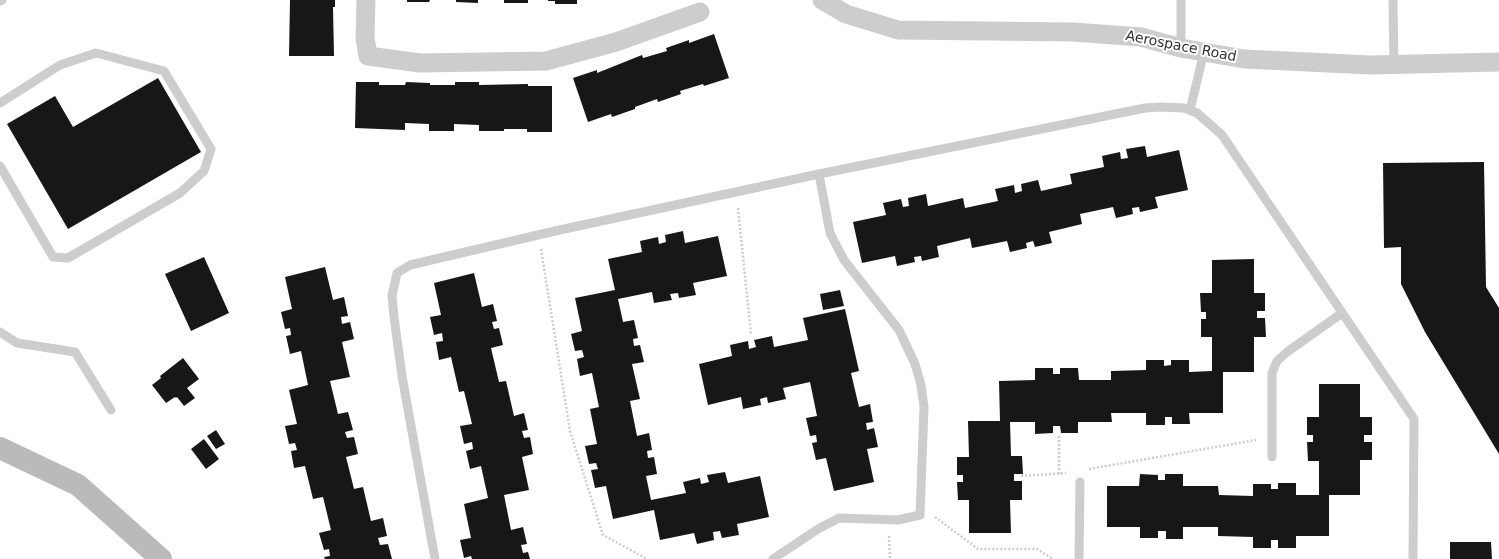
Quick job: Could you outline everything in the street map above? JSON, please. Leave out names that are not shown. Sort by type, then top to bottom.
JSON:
[{"type":"main road","points":[[0,448],[78,485],[161,559]]},
{"type":"street","points":[[366,0],[365,38],[368,56],[420,63],[546,61],[616,42],[700,12]]},
{"type":"street","name":"Aerospace Road","points":[[822,0],[846,14],[898,30],[1073,32],[1141,37],[1180,48],[1244,59],[1371,66],[1499,62]]},
{"type":"lane","points":[[1180,48],[1181,0]]},
{"type":"lane","points":[[1394,0],[1394,65]]},
{"type":"lane","points":[[1190,110],[1204,52]]},
{"type":"lane","points":[[0,103],[60,65],[96,53],[164,71],[211,149],[204,171],[180,193],[68,258],[53,257],[0,166]]},
{"type":"lane","points":[[435,559],[403,384],[396,332],[392,296],[397,273],[410,265],[736,192],[1145,108],[1161,107],[1184,108],[1197,113],[1222,135],[1414,419],[1413,559]]},
{"type":"lane","points":[[773,559],[818,529],[839,518],[898,520],[920,515],[924,407],[921,385],[915,364],[899,330],[844,260],[830,233],[819,174]]},
{"type":"lane","points":[[1272,457],[1272,373],[1277,361],[1287,352],[1342,313]]},
{"type":"lane","points":[[0,332],[17,343],[75,352],[111,410]]},
{"type":"lane","points":[[1079,559],[1080,482]]},
{"type":"path","points":[[736,192],[751,334]]},
{"type":"path","points":[[539,235],[570,431],[603,535],[647,559]]},
{"type":"path","points":[[1059,434],[1059,474]]},
{"type":"path","points":[[1088,470],[1272,438]]},
{"type":"path","points":[[1021,476],[1073,472]]},
{"type":"path","points":[[920,507],[978,549],[1037,549],[1053,559]]},
{"type":"path","points":[[888,520],[890,559]]},
{"type":"building","points":[[290,0],[335,0],[335,7],[333,7],[334,56],[289,56]]},
{"type":"building","points":[[407,0],[430,0],[429,2],[407,2]]},
{"type":"building","points":[[456,0],[478,0],[478,3],[456,2]]},
{"type":"building","points":[[504,0],[528,0],[528,3],[504,3]]},
{"type":"building","points":[[548,0],[577,0],[577,4],[555,4],[555,1]]},
{"type":"building","points":[[714,34],[729,78],[704,86],[703,84],[680,91],[681,94],[658,102],[657,99],[612,117],[611,114],[588,122],[573,78],[597,70],[597,73],[642,55],[643,58],[667,51],[666,48],[689,40],[689,43]]},
{"type":"building","points":[[158,78],[201,152],[68,229],[7,124],[55,96],[73,127]]},
{"type":"building","points":[[356,82],[379,82],[379,85],[405,85],[406,82],[430,83],[430,85],[455,85],[455,82],[479,82],[479,85],[528,84],[528,86],[552,86],[552,132],[527,132],[527,129],[479,131],[479,125],[454,124],[454,131],[429,131],[429,124],[405,123],[405,130],[355,128]]},
{"type":"building","points":[[1145,146],[1147,157],[1179,150],[1188,190],[1155,197],[1158,208],[1140,212],[1139,207],[1132,208],[1133,214],[1116,218],[1113,207],[1080,214],[1082,224],[1049,232],[1052,243],[1035,247],[1033,241],[1026,243],[1027,248],[1010,252],[1007,241],[972,248],[970,238],[937,246],[939,257],[922,261],[921,256],[914,257],[915,262],[897,266],[895,256],[862,263],[853,222],[886,215],[883,203],[901,199],[903,207],[909,206],[908,198],[926,194],[928,206],[963,198],[965,208],[998,201],[995,189],[1014,185],[1015,193],[1022,191],[1021,184],[1038,180],[1041,191],[1072,184],[1070,174],[1104,167],[1102,156],[1120,152],[1121,159],[1128,158],[1126,149]]},
{"type":"building","points":[[1484,162],[1486,287],[1499,308],[1499,454],[1425,332],[1401,284],[1401,247],[1384,248],[1383,163]]},
{"type":"building","points":[[683,231],[685,243],[718,236],[727,276],[693,283],[696,295],[679,298],[678,293],[670,294],[672,300],[654,303],[652,292],[618,299],[623,322],[634,320],[638,338],[633,339],[634,346],[640,345],[644,362],[632,364],[640,399],[630,401],[637,436],[649,433],[652,450],[647,451],[648,458],[654,457],[657,474],[646,476],[651,500],[686,493],[683,482],[700,478],[701,484],[709,482],[707,475],[725,472],[728,483],[760,476],[769,517],[737,524],[739,535],[722,538],[720,531],[713,532],[714,540],[697,544],[694,533],[660,540],[654,510],[613,519],[606,486],[595,488],[591,470],[598,469],[596,463],[589,464],[585,446],[597,444],[590,409],[599,407],[592,373],[580,376],[577,359],[584,357],[582,350],[575,351],[571,334],[582,331],[575,298],[615,290],[608,259],[642,252],[640,241],[658,237],[659,244],[666,242],[665,235]]},
{"type":"building","points":[[204,257],[229,313],[191,331],[165,274]]},
{"type":"building","points":[[1254,259],[1254,293],[1265,293],[1265,311],[1257,311],[1257,318],[1265,318],[1266,337],[1254,337],[1254,372],[1223,372],[1223,413],[1189,413],[1190,424],[1172,424],[1172,417],[1165,417],[1165,425],[1146,425],[1146,413],[1111,413],[1112,422],[1078,422],[1078,433],[1061,433],[1060,426],[1053,426],[1053,433],[1035,434],[1035,422],[1010,422],[1011,456],[1022,456],[1023,474],[1014,474],[1014,481],[1022,481],[1022,500],[1010,500],[1011,533],[969,533],[969,500],[958,500],[957,482],[963,482],[963,475],[957,475],[957,457],[969,457],[968,421],[1000,421],[999,381],[1035,380],[1035,368],[1053,368],[1053,374],[1060,374],[1060,368],[1078,368],[1079,380],[1111,380],[1111,371],[1146,370],[1146,360],[1164,360],[1164,366],[1171,365],[1171,360],[1189,360],[1189,372],[1212,371],[1212,337],[1201,337],[1201,319],[1206,319],[1206,312],[1201,312],[1200,293],[1212,293],[1212,260]]},
{"type":"building","points":[[325,267],[333,300],[344,297],[348,316],[341,317],[342,324],[350,322],[354,339],[342,342],[350,377],[330,381],[338,414],[348,412],[353,430],[345,432],[347,438],[354,437],[358,454],[346,457],[354,489],[363,487],[371,521],[383,518],[387,536],[378,538],[380,545],[388,544],[392,559],[325,559],[324,557],[330,556],[329,549],[324,550],[319,533],[331,530],[323,497],[313,499],[305,466],[294,468],[291,451],[297,450],[295,443],[289,444],[285,426],[297,424],[289,390],[308,385],[301,351],[290,354],[286,336],[291,335],[290,328],[285,329],[281,312],[292,309],[285,277]]},
{"type":"building","points":[[474,273],[482,307],[493,304],[497,321],[492,322],[494,329],[499,328],[503,345],[491,348],[499,382],[506,381],[514,416],[524,413],[528,430],[522,431],[524,438],[530,437],[533,454],[522,457],[529,490],[504,495],[511,530],[523,527],[527,544],[521,545],[523,553],[528,552],[530,559],[472,559],[471,556],[464,558],[460,540],[471,538],[464,504],[488,498],[481,466],[470,469],[466,451],[473,449],[472,442],[464,444],[460,426],[472,424],[464,391],[459,392],[451,357],[439,360],[436,342],[443,341],[442,333],[434,335],[430,317],[441,315],[434,283]]},
{"type":"building","points":[[840,290],[844,306],[823,310],[820,294]]},
{"type":"building","points":[[845,309],[859,371],[851,373],[859,407],[870,404],[873,422],[866,423],[867,430],[874,428],[878,447],[867,449],[874,482],[834,491],[826,458],[816,460],[812,443],[817,442],[816,435],[810,436],[806,418],[817,416],[810,382],[783,388],[786,399],[768,403],[767,397],[760,399],[761,405],[743,409],[741,397],[708,405],[699,364],[732,356],[730,345],[748,341],[749,349],[756,347],[754,340],[772,336],[774,347],[808,340],[803,318]]},
{"type":"building","points":[[183,358],[199,379],[187,388],[195,398],[184,406],[177,397],[166,403],[152,385],[161,378],[160,376]]},
{"type":"building","points":[[1319,384],[1360,384],[1360,417],[1372,417],[1372,435],[1364,435],[1364,442],[1372,442],[1372,460],[1360,460],[1360,495],[1329,495],[1329,536],[1296,536],[1296,548],[1278,548],[1278,540],[1271,540],[1271,548],[1253,548],[1253,537],[1218,536],[1218,527],[1183,527],[1183,539],[1166,539],[1166,531],[1158,531],[1158,538],[1140,538],[1140,527],[1107,527],[1107,486],[1139,486],[1140,474],[1158,475],[1158,480],[1165,480],[1165,474],[1183,474],[1183,486],[1218,486],[1219,495],[1253,496],[1253,484],[1271,484],[1271,489],[1278,489],[1278,483],[1296,483],[1296,495],[1319,495],[1319,461],[1308,461],[1307,442],[1313,442],[1313,435],[1307,435],[1307,417],[1319,417]]},
{"type":"building","points":[[216,430],[225,444],[216,449],[207,436]]},
{"type":"building","points":[[204,439],[219,459],[206,469],[191,449]]},
{"type":"building","points":[[1450,542],[1491,542],[1492,559],[1450,559]]}]
